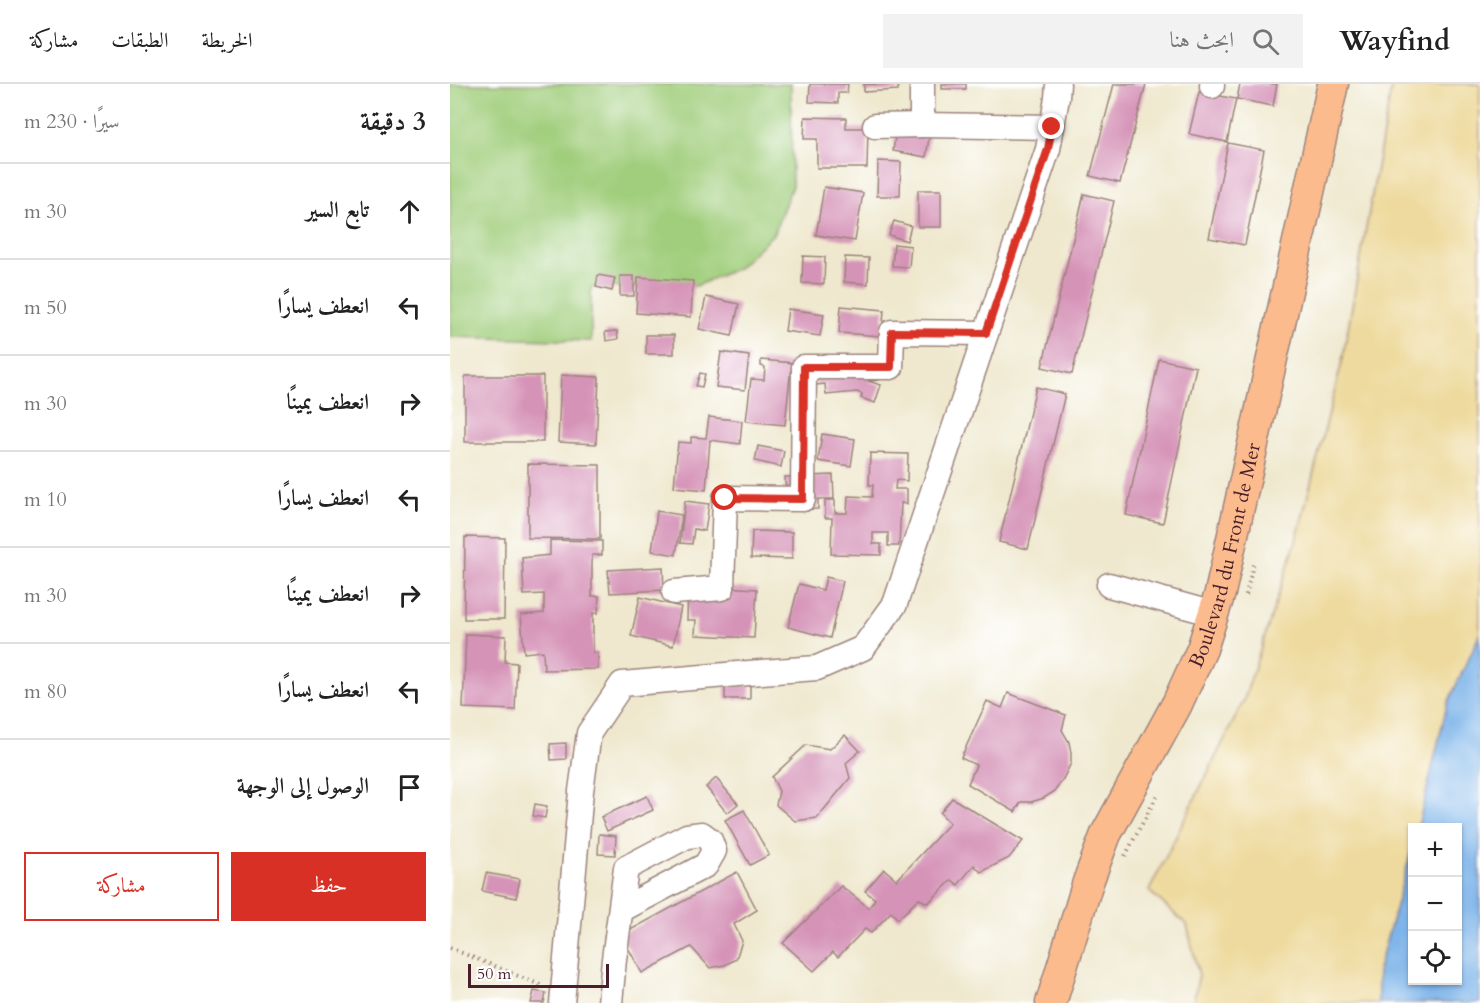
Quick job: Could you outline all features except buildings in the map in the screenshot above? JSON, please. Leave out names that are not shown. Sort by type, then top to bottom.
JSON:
[{"type":"main road","name":"Boulevard du Front de Mer","points":[[1051,1003],[1088,882],[1106,834],[1177,704],[1202,649],[1214,614],[1333,84]]},
{"type":"street","points":[[922,84],[922,125]]},
{"type":"street","points":[[562,1000],[581,790],[590,733],[622,684],[817,668],[863,648],[895,604],[1048,149],[1058,84]]},
{"type":"street","points":[[875,126],[1052,127]]},
{"type":"street","points":[[674,592],[722,588],[725,498],[803,499],[793,368],[891,367],[892,332],[986,333]]},
{"type":"street","points":[[1109,585],[1214,614]]},
{"type":"street","points":[[610,1003],[621,910]]},
{"type":"path","points":[[450,948],[544,986],[562,1000]]},
{"type":"green space","points":[[450,84],[791,84],[792,186],[774,233],[738,268],[696,286],[591,287],[591,341],[450,337]]},
{"type":"sand","points":[[1392,84],[1480,84],[1480,634],[1447,705],[1419,823],[1408,823],[1408,864],[1378,970],[1378,1003],[1193,1003],[1199,975],[1187,925],[1149,891],[1244,700],[1297,538],[1342,362]]},
{"type":"water","points":[[1480,634],[1480,1003],[1378,1003],[1378,970],[1408,863],[1408,985],[1462,985],[1462,823],[1419,823],[1447,705]]},
{"type":"route","points":[[725,498],[803,499],[804,367],[891,367],[892,332],[986,333],[1048,149],[1052,127]]}]
